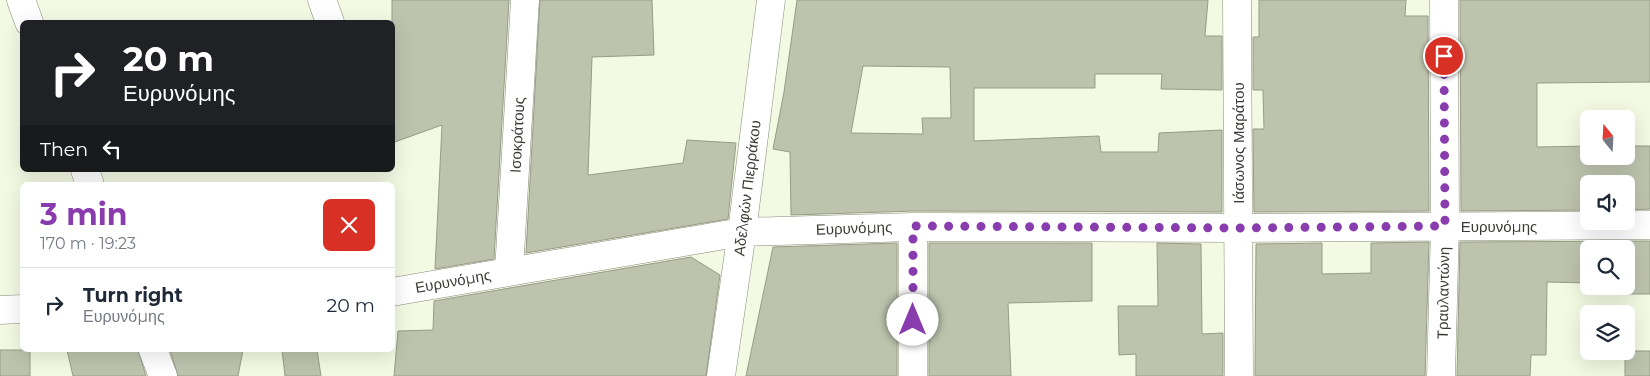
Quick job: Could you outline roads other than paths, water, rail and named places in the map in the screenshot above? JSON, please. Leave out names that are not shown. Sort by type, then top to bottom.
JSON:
[{"type":"street","points":[[20,0],[28,20]]},
{"type":"street","points":[[322,0],[329,20]]},
{"type":"street","name":"Ισοκράτους","points":[[509,271],[525,0]]},
{"type":"street","name":"Αδελφών Πιερράκου","points":[[721,376],[742,232],[771,0]]},
{"type":"street","name":"Ιάσωνος Μαράτου","points":[[1237,0],[1239,376]]},
{"type":"street","name":"Τραυλαντώνη","points":[[1441,376],[1445,226],[1444,0]]},
{"type":"street","name":"Ευρυνόμης","points":[[395,291],[742,232],[913,226],[1239,228],[1650,225]]},
{"type":"street","points":[[913,226],[913,376]]},
{"type":"street","points":[[0,310],[20,309]]},
{"type":"street","points":[[154,352],[163,376]]}]
